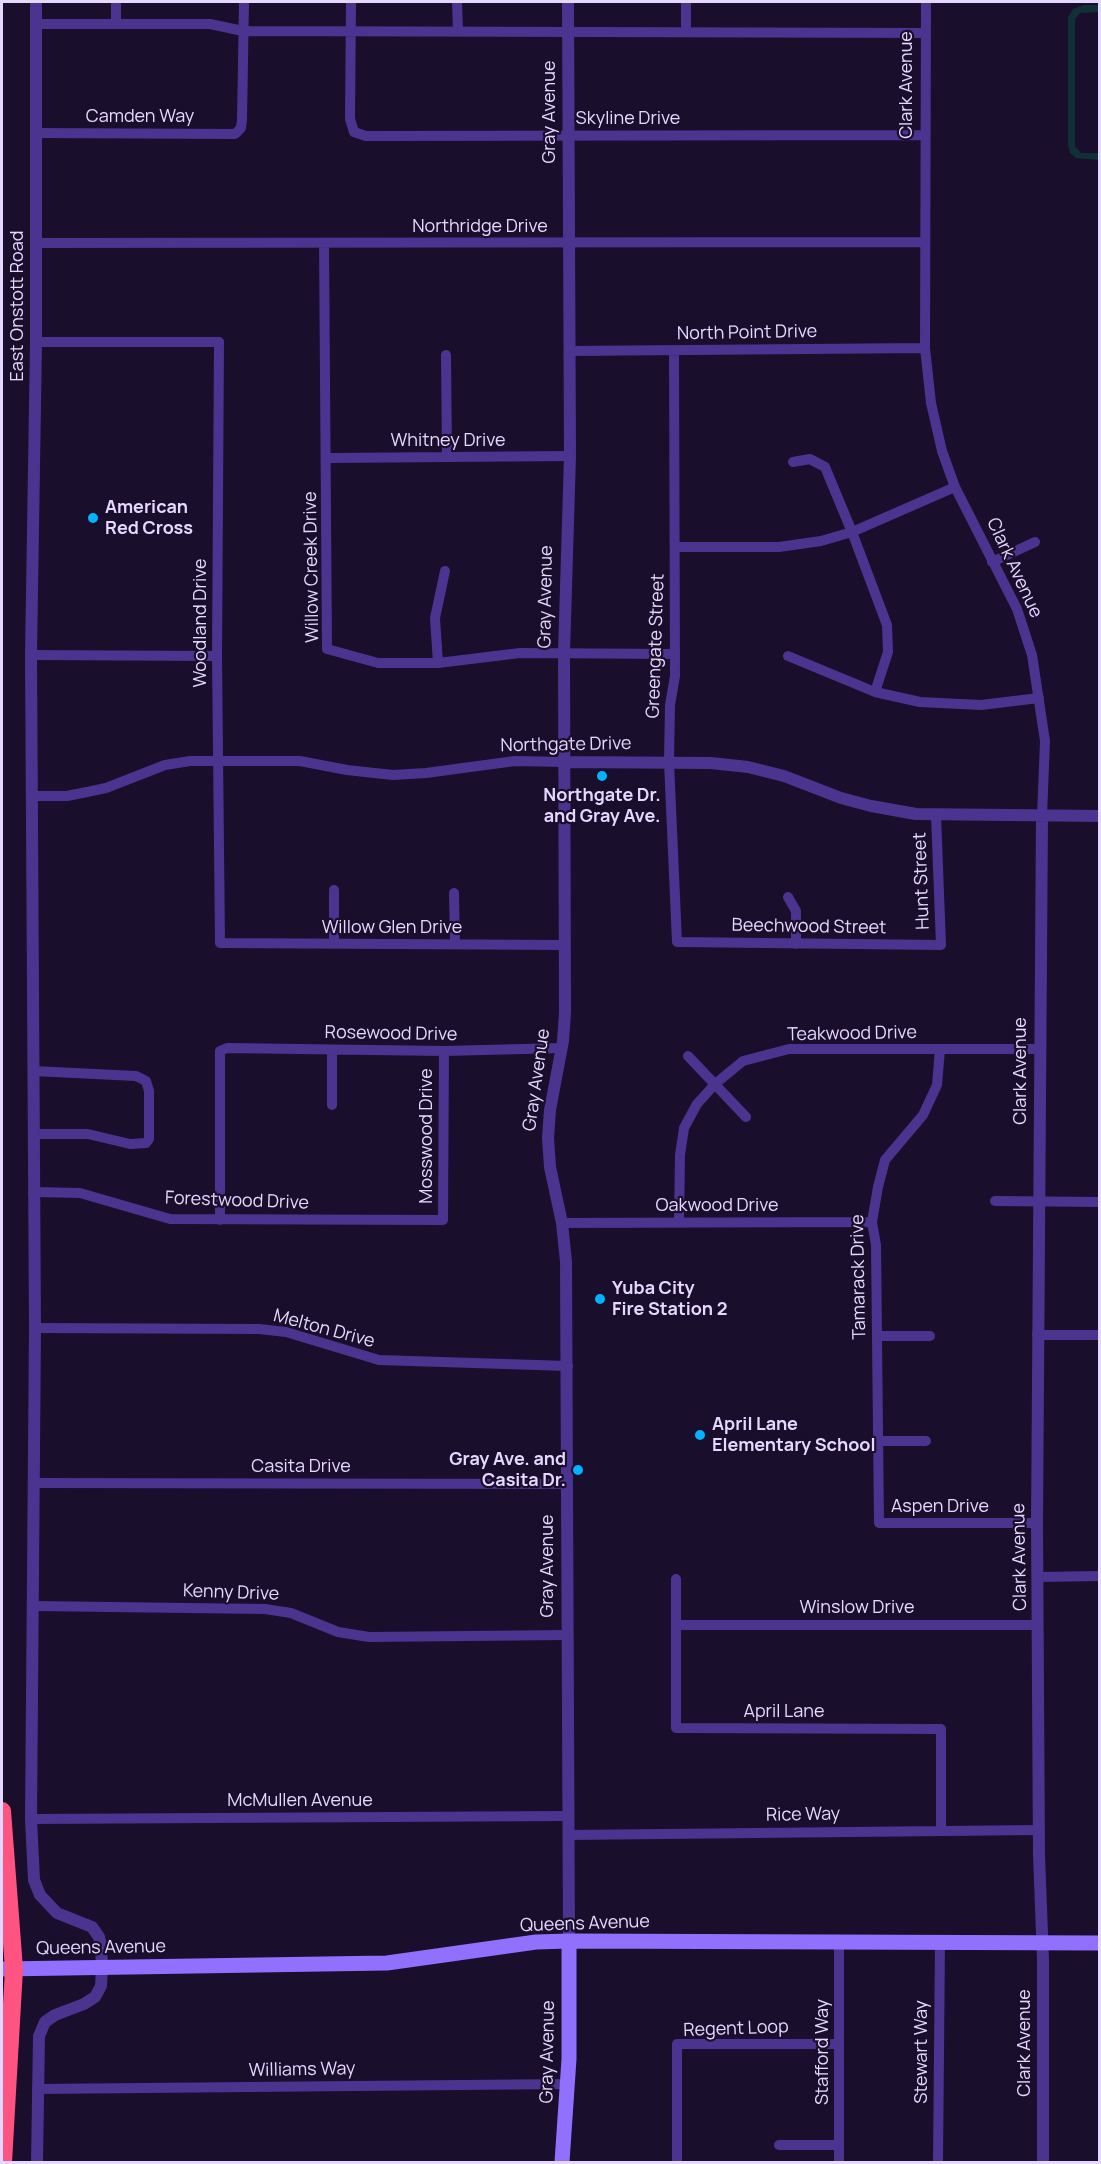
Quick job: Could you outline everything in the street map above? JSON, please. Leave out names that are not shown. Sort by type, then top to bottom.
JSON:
[{"type":"highway","points":[[2,1811],[8,1969],[3,2163]]},
{"type":"main road","name":"Queens Avenue","points":[[8,1969],[387,1963],[536,1942],[569,1941],[1100,1943]]},
{"type":"main road","name":"Gray Avenue","points":[[562,2163],[568,2084],[569,1941]]},
{"type":"street","name":"East Onstott Road","points":[[36,2],[36,342],[31,655],[35,1328],[31,1819],[34,1880],[40,1895],[57,1913],[92,1927],[99,1937],[102,1967],[100,1986],[95,1997],[84,2004],[55,2015],[45,2022],[39,2036],[37,2163]]},
{"type":"street","points":[[116,2],[116,24]]},
{"type":"street","points":[[243,30],[244,2]]},
{"type":"street","name":"Skyline Drive","points":[[351,2],[350,119],[354,132],[366,136],[925,135]]},
{"type":"street","points":[[457,2],[458,31]]},
{"type":"street","name":"Gray Avenue","points":[[568,2],[570,456],[564,653],[565,1023],[550,1110],[548,1138],[552,1182],[562,1223],[566,1262],[569,1941]]},
{"type":"street","points":[[686,2],[686,32]]},
{"type":"street","name":"Clark Avenue","points":[[926,2],[925,348],[931,403],[942,451],[955,487],[1017,609],[1032,655],[1045,741],[1042,816],[1037,1335],[1043,2163]]},
{"type":"street","points":[[37,24],[210,24],[243,30],[926,33]]},
{"type":"street","name":"Camden Way","points":[[36,132],[235,134],[241,128],[243,30]]},
{"type":"street","name":"Northridge Drive","points":[[36,243],[924,242]]},
{"type":"street","name":"Willow Creek Drive","points":[[324,243],[327,649],[378,663],[438,663],[520,652],[675,654]]},
{"type":"street","name":"Woodland Drive","points":[[36,342],[219,342],[217,656],[220,943]]},
{"type":"street","name":"North Point Drive","points":[[570,351],[925,348]]},
{"type":"street","name":"Greengate Street","points":[[674,351],[675,676],[670,705],[669,762],[677,942]]},
{"type":"street","points":[[446,355],[447,457]]},
{"type":"street","name":"Whitney Drive","points":[[327,458],[570,456]]},
{"type":"street","points":[[793,462],[810,459],[825,467],[887,625],[888,652],[875,692]]},
{"type":"street","points":[[675,548],[779,547],[821,541],[852,532],[955,487]]},
{"type":"street","points":[[992,562],[1035,542]]},
{"type":"street","points":[[438,663],[435,618],[446,571]]},
{"type":"street","points":[[31,655],[217,656]]},
{"type":"street","points":[[788,656],[875,692],[920,702],[981,705],[1039,698]]},
{"type":"street","name":"Northgate Drive","points":[[32,796],[67,796],[106,788],[165,765],[190,761],[300,761],[347,770],[393,775],[516,761],[669,762],[748,767],[784,776],[842,798],[901,812],[936,815],[1100,816]]},
{"type":"street","name":"Hunt Street","points":[[936,815],[941,945]]},
{"type":"street","points":[[334,890],[334,944]]},
{"type":"street","points":[[454,893],[455,944]]},
{"type":"street","points":[[788,897],[796,911],[796,944]]},
{"type":"street","name":"Beechwood Street","points":[[677,942],[941,945]]},
{"type":"street","name":"Willow Glen Drive","points":[[220,943],[565,945]]},
{"type":"street","name":"Rosewood Drive","points":[[220,1221],[220,1051],[228,1048],[444,1052],[562,1048]]},
{"type":"street","name":"Teakwood Drive","points":[[679,1222],[680,1155],[684,1128],[697,1104],[715,1084],[743,1061],[789,1049],[1039,1049]]},
{"type":"street","name":"Tamarack Drive","points":[[879,1523],[876,1245],[872,1222],[885,1160],[923,1115],[937,1085],[940,1049]]},
{"type":"street","points":[[332,1050],[332,1105]]},
{"type":"street","name":"Mosswood Drive","points":[[443,1221],[444,1052]]},
{"type":"street","points":[[688,1056],[746,1117]]},
{"type":"street","points":[[33,1071],[136,1076],[146,1081],[149,1091],[146,1143],[130,1144],[88,1134],[33,1134]]},
{"type":"street","name":"Forestwood Drive","points":[[33,1192],[80,1193],[170,1219],[443,1221]]},
{"type":"street","points":[[995,1202],[1100,1202]]},
{"type":"street","name":"Oakwood Drive","points":[[562,1223],[872,1222]]},
{"type":"street","name":"Melton Drive","points":[[35,1328],[259,1329],[286,1332],[379,1360],[568,1366]]},
{"type":"street","points":[[1037,1335],[1100,1335]]},
{"type":"street","points":[[877,1336],[930,1336]]},
{"type":"street","points":[[878,1441],[926,1441]]},
{"type":"street","name":"Casita Drive","points":[[35,1483],[567,1484]]},
{"type":"street","name":"Aspen Drive","points":[[879,1523],[1037,1523]]},
{"type":"street","points":[[1038,1577],[1100,1576]]},
{"type":"street","name":"April Lane","points":[[676,1579],[676,1728],[940,1729],[941,1830]]},
{"type":"street","name":"Kenny Drive","points":[[33,1606],[266,1609],[291,1613],[338,1632],[369,1637],[567,1635]]},
{"type":"street","name":"Winslow Drive","points":[[676,1625],[1038,1625]]},
{"type":"street","name":"McMullen Avenue","points":[[31,1819],[568,1816]]},
{"type":"street","name":"Rice Way","points":[[568,1835],[1039,1830]]},
{"type":"street","name":"Stafford Way","points":[[839,1942],[840,2163]]},
{"type":"street","name":"Stewart Way","points":[[938,2163],[940,1942]]},
{"type":"street","name":"Regent Loop","points":[[677,2163],[677,2044],[839,2044]]},
{"type":"street","name":"Williams Way","points":[[37,2089],[568,2084]]},
{"type":"street","points":[[779,2145],[839,2145]]},
{"type":"green space","points":[[1084,5],[1099,5],[1099,12],[1080,13],[1075,19],[1075,146],[1081,153],[1099,153],[1099,160],[1076,158],[1070,153],[1068,145],[1068,17],[1073,9]]},
{"type":"place","name":"American Red Cross","points":[[93,518]]},
{"type":"place","name":"Northgate Dr. and Gray Ave.","points":[[602,776]]},
{"type":"place","name":"Yuba City Fire Station 2","points":[[600,1299]]},
{"type":"place","name":"April Lane Elementary School","points":[[700,1435]]},
{"type":"place","name":"Gray Ave. and Casita Dr.","points":[[578,1470]]}]
